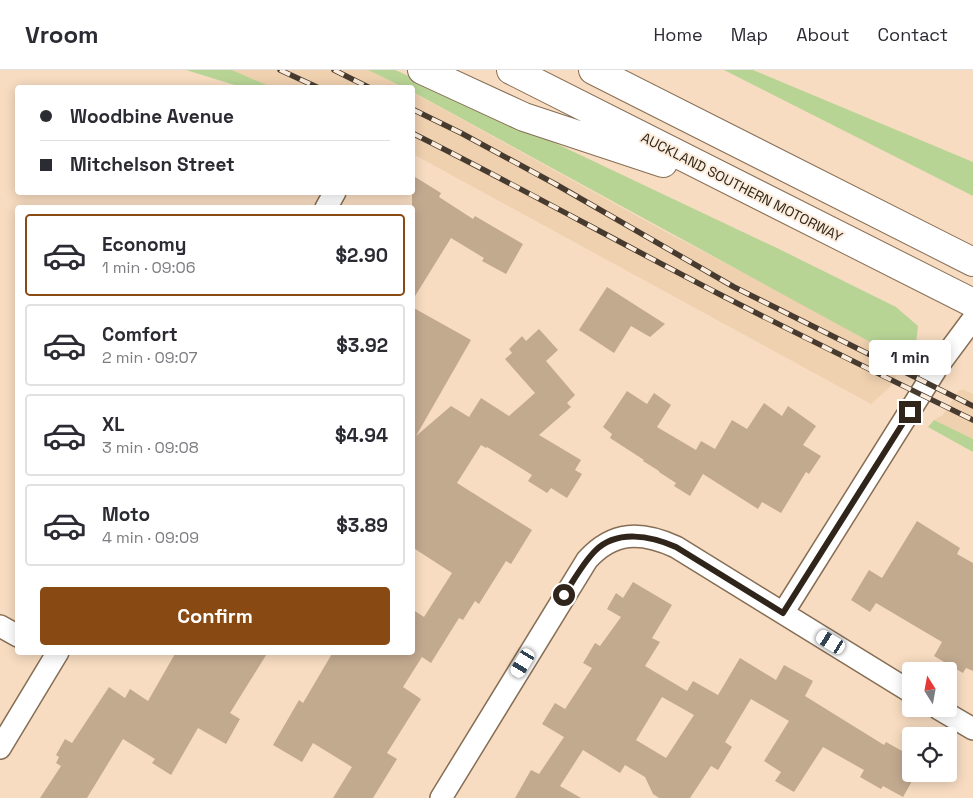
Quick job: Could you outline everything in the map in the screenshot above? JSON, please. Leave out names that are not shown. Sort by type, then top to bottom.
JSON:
[{"type":"highway","points":[[422,70],[524,117],[753,193]]},
{"type":"highway","name":"AUCKLAND SOUTHERN MOTORWAY","points":[[511,70],[973,303]]},
{"type":"highway","points":[[601,73],[970,260]]},
{"type":"street","points":[[783,613],[938,366],[973,319]]},
{"type":"street","points":[[441,798],[586,560],[597,549],[625,537],[643,536],[676,547],[902,686]]},
{"type":"street","points":[[0,626],[15,634]]},
{"type":"street","points":[[0,748],[52,655]]},
{"type":"street","points":[[954,718],[973,729]]},
{"type":"shaded area","points":[[232,70],[368,70],[399,85],[266,85]]},
{"type":"shaded area","points":[[415,94],[904,361],[890,387],[871,404],[415,155]]},
{"type":"shaded area","points":[[959,390],[973,394],[973,439],[934,420],[943,415]]},
{"type":"green space","points":[[186,70],[232,70],[266,85],[235,85]]},
{"type":"green space","points":[[368,70],[395,70],[464,100],[779,249],[896,307],[918,326],[916,344],[881,348],[415,93],[415,85],[399,85]]},
{"type":"green space","points":[[724,70],[753,70],[973,162],[973,196]]},
{"type":"green space","points":[[934,420],[973,439],[973,452],[928,427]]},
{"type":"building","points":[[415,177],[441,193],[439,197],[473,219],[475,216],[523,244],[506,274],[482,261],[484,258],[451,238],[415,296],[415,205],[412,205],[412,195],[415,195]]},
{"type":"building","points":[[607,287],[665,324],[650,337],[631,326],[614,353],[579,330]]},
{"type":"building","points":[[415,309],[471,340],[416,436],[451,406],[469,417],[481,398],[509,416],[535,393],[505,359],[512,353],[509,349],[522,336],[526,341],[539,329],[558,350],[546,361],[575,395],[567,403],[571,407],[539,435],[581,460],[575,470],[582,474],[567,498],[551,488],[547,493],[528,481],[532,475],[481,445],[457,483],[532,530],[511,564],[506,561],[479,604],[475,601],[463,620],[459,618],[431,663],[422,657],[403,687],[421,699],[387,753],[397,759],[373,798],[333,798],[352,767],[313,743],[302,762],[273,745],[299,700],[303,703],[331,655],[415,655],[415,611],[424,617],[452,573],[415,549]]},
{"type":"building","points":[[627,391],[647,404],[654,393],[671,405],[657,427],[696,450],[701,441],[715,449],[732,420],[747,429],[764,403],[782,416],[788,406],[816,426],[803,445],[821,456],[809,474],[806,472],[781,513],[762,502],[758,509],[703,474],[690,496],[674,486],[676,483],[610,438],[612,434],[603,427]]},
{"type":"building","points":[[917,521],[960,548],[957,554],[973,563],[973,671],[966,668],[963,673],[958,670],[958,662],[944,662],[934,656],[942,642],[876,603],[870,612],[851,600],[869,570],[882,578]]},
{"type":"building","points":[[633,582],[672,605],[652,638],[660,642],[645,666],[687,691],[693,681],[718,695],[740,658],[776,680],[784,665],[813,681],[805,696],[884,745],[886,742],[902,751],[902,782],[911,782],[903,797],[883,786],[881,789],[860,777],[864,770],[823,747],[794,792],[775,781],[781,772],[764,761],[789,721],[751,699],[725,742],[732,747],[718,770],[711,766],[690,798],[659,798],[653,794],[645,777],[625,765],[620,773],[583,750],[560,786],[581,798],[515,798],[531,770],[539,774],[564,737],[542,724],[555,703],[565,709],[592,668],[583,663],[595,643],[600,646],[621,617],[607,609],[616,593],[623,598]],"holes":[[[662,697],[694,715],[666,758],[636,740]]]},
{"type":"building","points":[[174,655],[266,655],[230,713],[240,719],[226,744],[198,728],[171,775],[152,763],[155,759],[123,739],[87,798],[40,798],[61,766],[56,763],[59,757],[56,755],[65,739],[72,743],[109,687],[125,698],[130,689],[148,701]]},
{"type":"railway","points":[[280,70],[312,85]]},
{"type":"railway","points":[[334,70],[364,85]]},
{"type":"railway","points":[[415,110],[557,185],[734,287],[973,406]]},
{"type":"railway","points":[[415,135],[721,295],[973,420]]},
{"type":"route","points":[[564,595],[586,560],[597,549],[625,537],[643,536],[676,547],[783,613],[910,412]]}]
